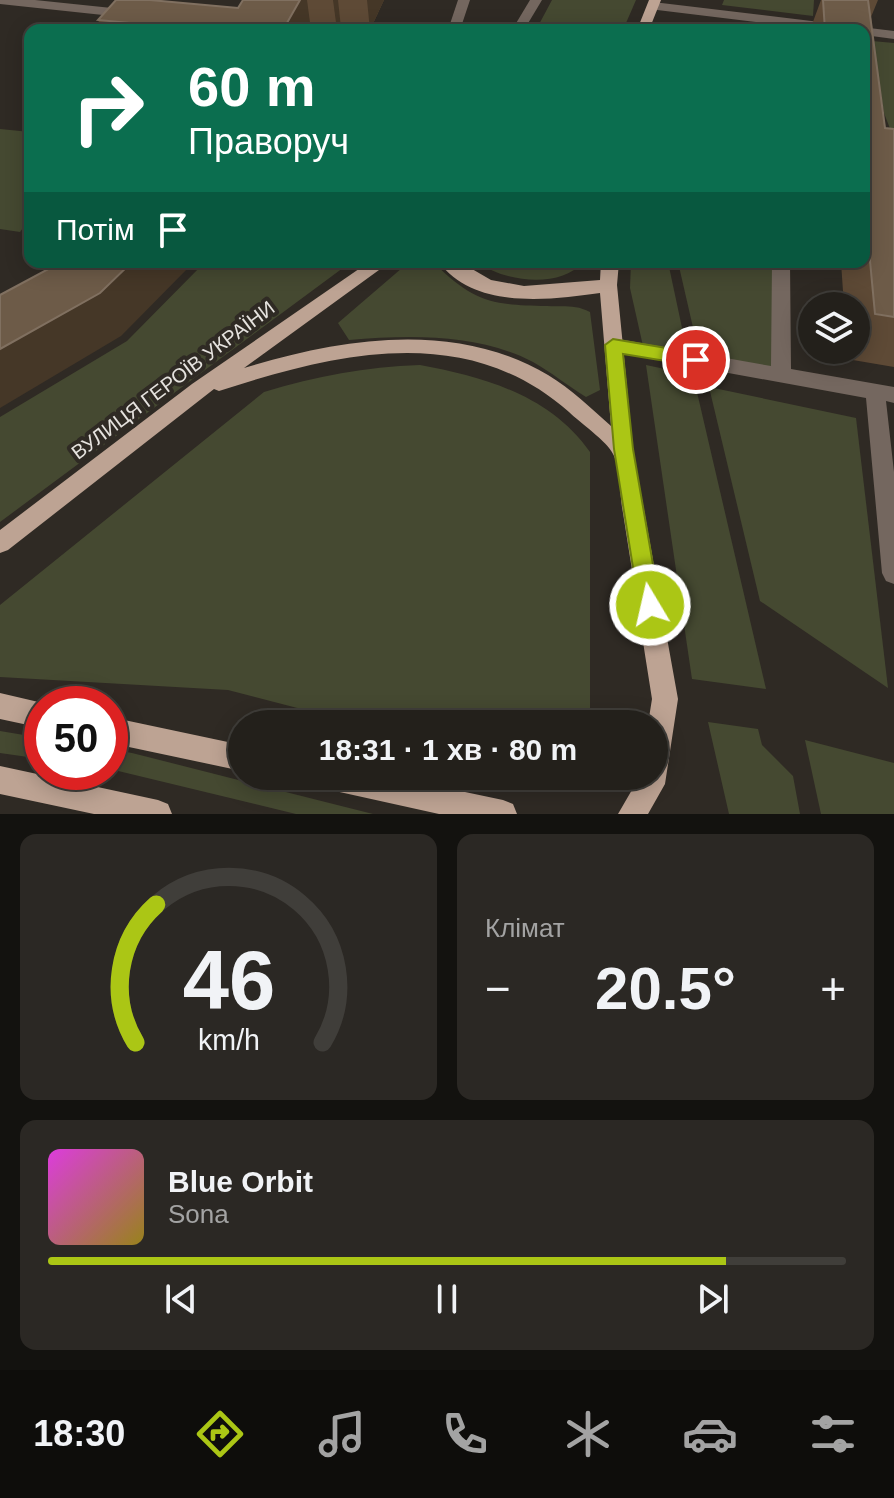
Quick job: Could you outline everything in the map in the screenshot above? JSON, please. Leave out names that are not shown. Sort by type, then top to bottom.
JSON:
[{"type":"main road","points":[[645,24],[654,3]]},
{"type":"main road","name":"ВУЛИЦЯ ГЕРОЇВ УКРАЇНИ","points":[[0,543],[199,389],[372,268]]},
{"type":"main road","points":[[455,268],[487,287],[511,292],[555,293],[608,285]]},
{"type":"main road","points":[[609,268],[608,285],[623,449],[665,699],[663,710]]},
{"type":"main road","points":[[199,389],[286,361],[330,351],[418,346],[467,352],[504,362],[540,379],[623,449]]},
{"type":"main road","points":[[0,706],[24,711]]},
{"type":"main road","points":[[128,734],[228,755]]},
{"type":"main road","points":[[0,780],[158,814]]},
{"type":"main road","points":[[391,790],[503,814]]},
{"type":"main road","points":[[632,814],[647,790]]},
{"type":"street","points":[[0,0],[145,16]]},
{"type":"street","points":[[456,24],[464,0]]},
{"type":"street","points":[[522,24],[536,0]]},
{"type":"street","points":[[654,3],[771,24]]},
{"type":"street","points":[[106,24],[115,11]]},
{"type":"street","points":[[792,24],[818,19],[834,24]]},
{"type":"street","points":[[870,32],[894,35]]},
{"type":"street","points":[[781,268],[781,375]]},
{"type":"street","points":[[613,345],[885,393],[894,573]]},
{"type":"green space","points":[[552,0],[636,0],[626,24],[539,24]]},
{"type":"green space","points":[[724,0],[814,0],[813,16],[722,5]]},
{"type":"green space","points":[[872,41],[894,43],[894,139],[884,113]]},
{"type":"green space","points":[[0,129],[24,131],[24,226],[20,232],[0,229]]},
{"type":"green space","points":[[199,268],[343,268],[0,522],[0,417],[127,341]]},
{"type":"green space","points":[[402,268],[439,268],[460,286],[484,299],[511,304],[574,307],[590,312],[600,390],[586,397],[533,362],[489,346],[419,337],[349,340],[338,323]]},
{"type":"green space","points":[[576,268],[561,276],[532,280],[489,269]]},
{"type":"green space","points":[[631,268],[669,268],[688,356],[643,346],[630,288]]},
{"type":"green space","points":[[679,268],[775,268],[775,371],[700,358]]},
{"type":"green space","points":[[420,365],[468,376],[514,392],[556,416],[590,452],[590,710],[305,710],[228,690],[0,677],[0,605],[264,392],[341,373]]},
{"type":"green space","points":[[646,365],[693,375],[766,689],[692,679]]},
{"type":"green space","points":[[709,387],[856,418],[888,688],[760,601]]},
{"type":"green space","points":[[708,722],[758,729],[762,745],[793,776],[800,814],[729,814]]},
{"type":"green space","points":[[0,731],[24,735],[24,756],[0,753]]},
{"type":"green space","points":[[805,740],[894,763],[894,814],[821,814]]},
{"type":"green space","points":[[128,752],[228,777],[228,790],[278,790],[373,814],[296,814],[128,773]]},
{"type":"building","points":[[116,0],[238,8],[243,0],[300,0],[286,24],[141,24],[98,20]]},
{"type":"building","points":[[823,0],[868,0],[885,128],[894,129],[894,317],[875,314],[870,261],[870,24],[825,24]]},
{"type":"building","points":[[50,268],[126,268],[100,293],[0,349],[0,295]]},
{"type":"route","points":[[650,605],[623,449],[613,345],[696,360]]}]
